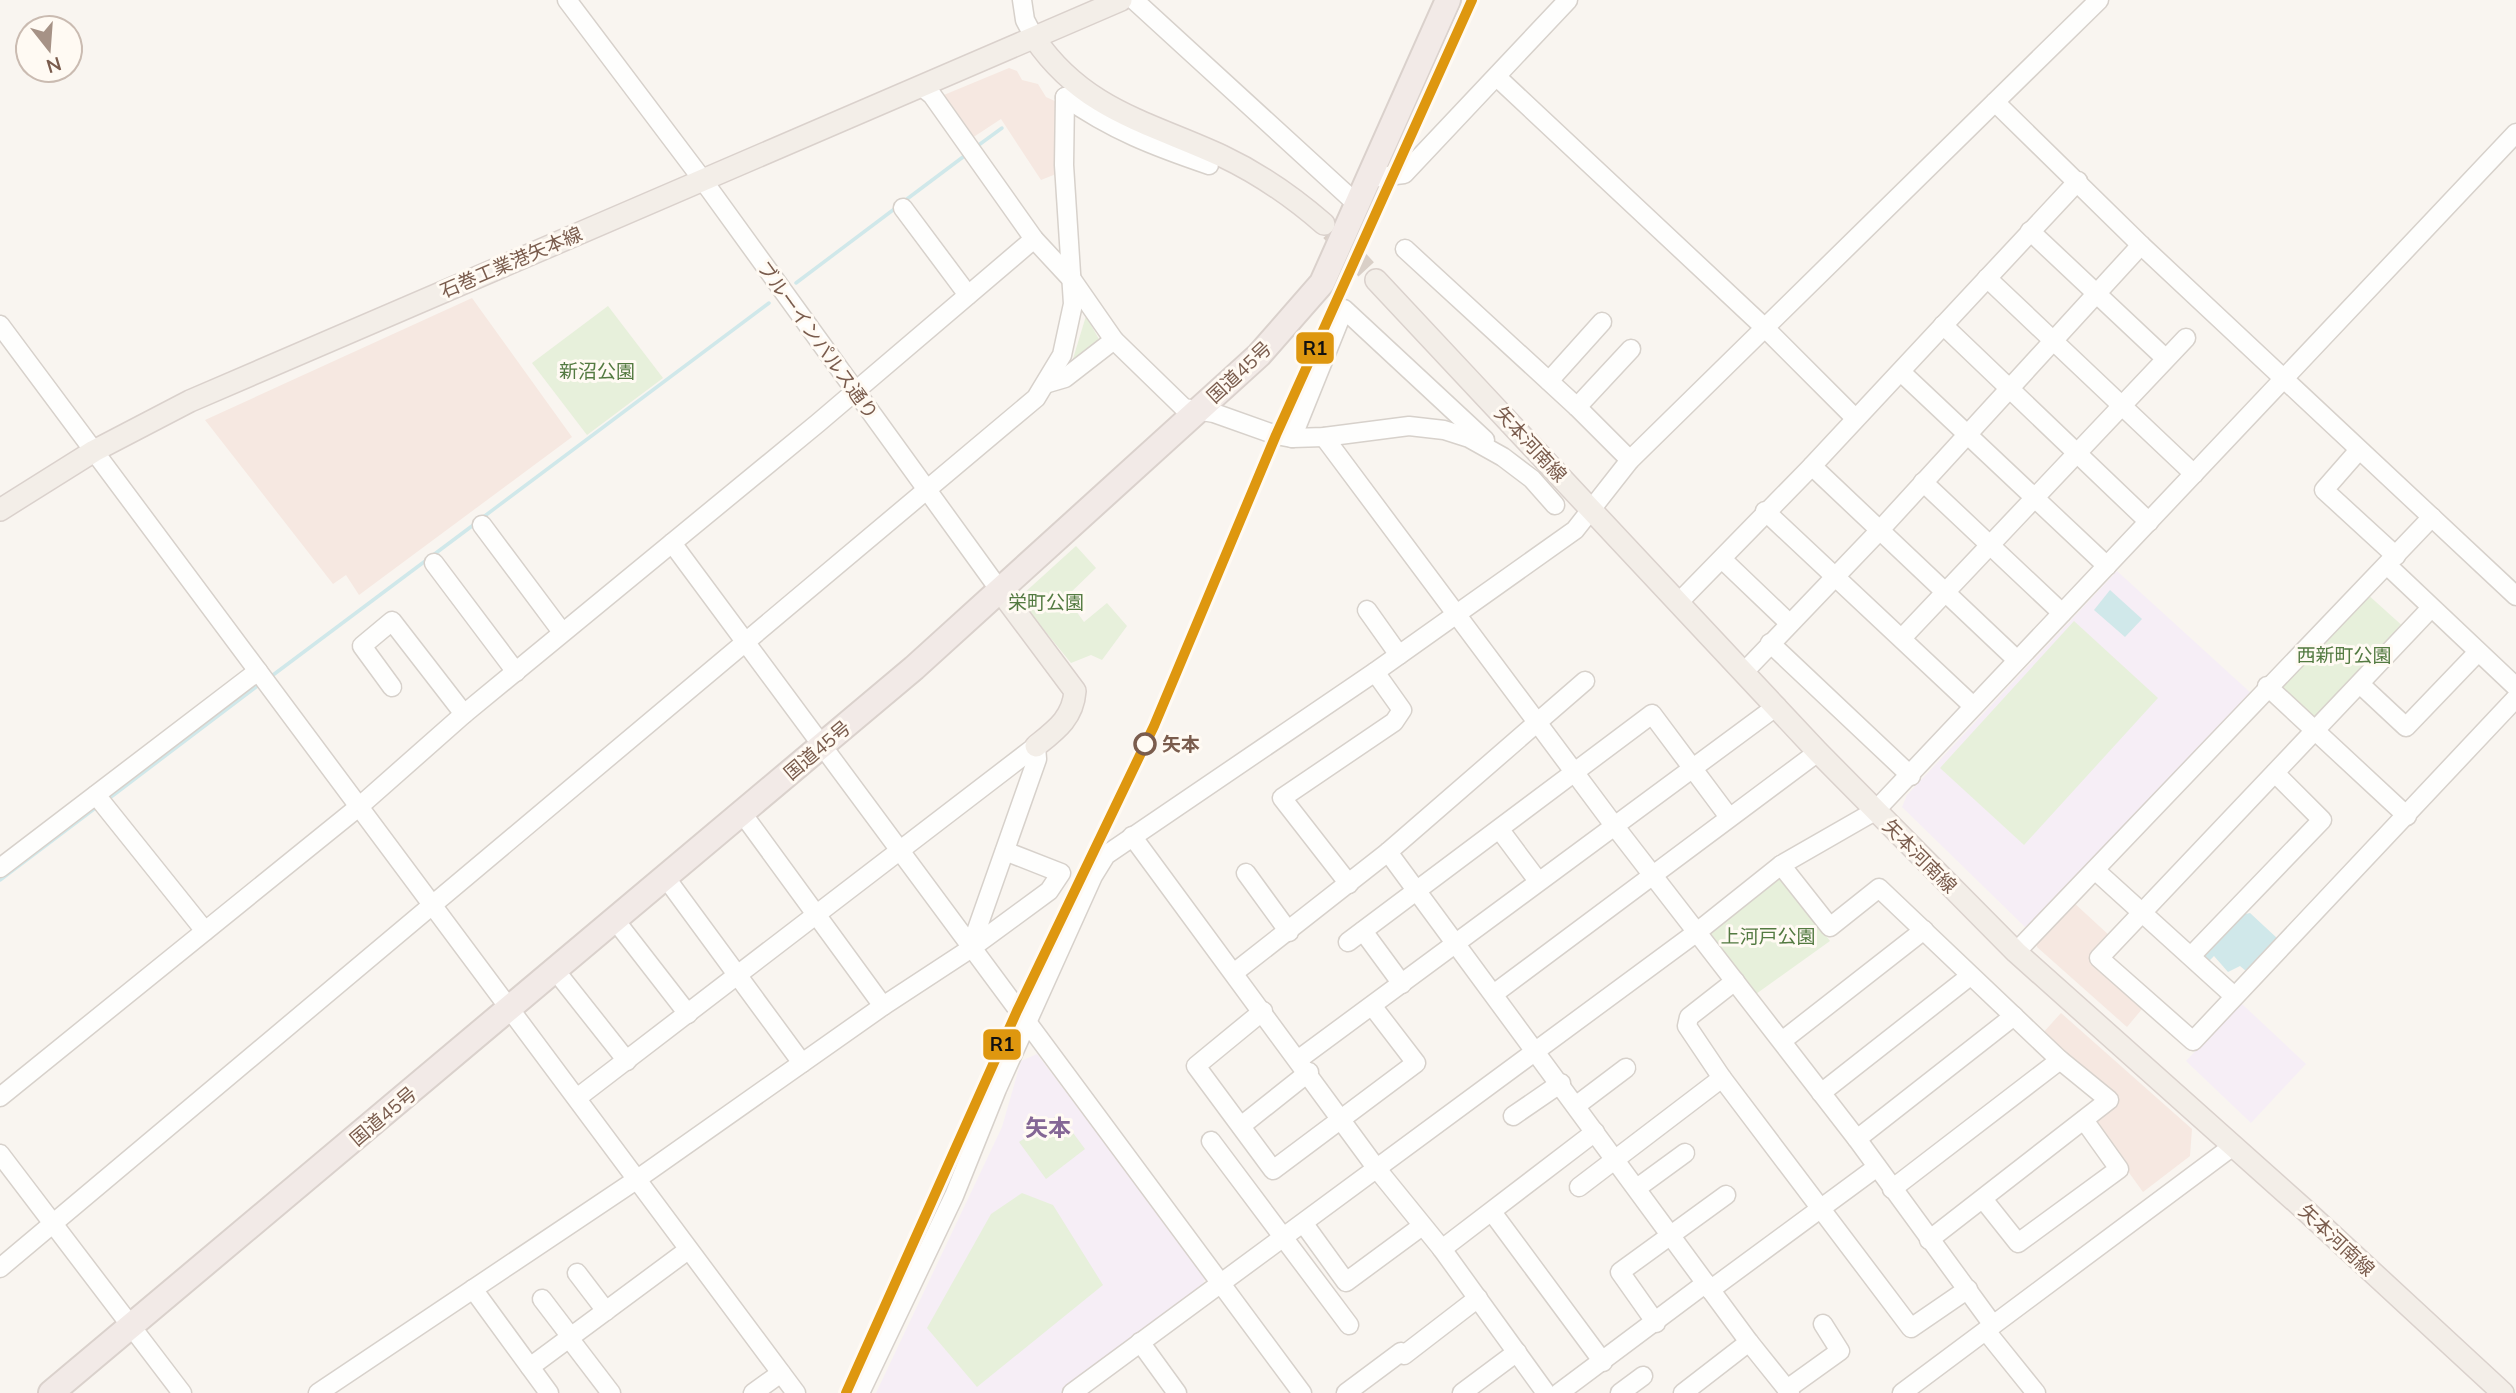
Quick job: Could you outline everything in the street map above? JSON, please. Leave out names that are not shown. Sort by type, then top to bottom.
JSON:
[{"type":"highway","name":"国道45号","points":[[51,1393],[821,747],[1001,592],[1259,355],[1322,283],[1448,0]]},
{"type":"main road","points":[[1121,0],[1035,39],[1054,67],[1101,102],[1250,170],[1301,204],[1324,224]]},
{"type":"main road","name":"石巻工業港矢本線","points":[[0,510],[94,451],[241,377],[1035,39]]},
{"type":"main road","name":"矢本河南線","points":[[1376,280],[1818,752],[2016,952],[2503,1393]]},
{"type":"main road","name":"ブルーインパルス通り","points":[[1001,592],[1070,679],[1075,691],[1069,716],[1036,746]]},
{"type":"street","name":"ブルーインパルス通り","points":[[567,0],[702,179],[1001,592]]},
{"type":"street","points":[[1023,0],[1025,20],[1035,39]]},
{"type":"street","points":[[1134,0],[1359,205]]},
{"type":"street","points":[[1371,178],[1404,174],[1498,78],[1569,0]]},
{"type":"street","points":[[860,1393],[954,1196],[996,1089],[1093,876],[1106,856],[1375,672],[1575,530],[1630,460],[2099,0]]},
{"type":"street","points":[[1498,78],[1765,328],[1855,418]]},
{"type":"street","points":[[922,87],[932,95],[1034,239],[1073,281],[1114,340],[1184,408],[1199,410],[1276,436],[1292,438],[1324,437],[1409,426],[1456,434],[1503,457]]},
{"type":"street","points":[[0,1268],[1022,411],[1048,383],[1062,355],[1070,326],[1073,281],[1064,165],[1065,97],[1100,122],[1153,146],[1209,165]]},
{"type":"street","points":[[1995,102],[2141,245],[2516,596]]},
{"type":"street","points":[[1072,1393],[1697,932],[1781,865],[1875,811],[1911,776],[1973,706],[2516,132]]},
{"type":"street","points":[[1679,602],[1765,511],[1812,466],[2078,181]]},
{"type":"street","points":[[903,208],[968,295]]},
{"type":"street","points":[[2030,231],[2165,358]]},
{"type":"street","points":[[0,1097],[361,805],[464,714],[1034,239]]},
{"type":"street","points":[[1744,672],[1880,530],[2141,245]]},
{"type":"street","points":[[1405,248],[1577,407],[1630,460]]},
{"type":"street","points":[[1987,278],[2052,343],[2194,474]]},
{"type":"street","points":[[1292,438],[1344,309],[1503,457],[1532,479],[1555,505]]},
{"type":"street","points":[[1549,381],[1602,322]]},
{"type":"street","points":[[0,325],[361,805],[509,1010],[796,1393]]},
{"type":"street","points":[[1942,325],[2149,522]]},
{"type":"street","points":[[1902,638],[1947,595],[2186,338]]},
{"type":"street","points":[[1048,383],[1065,378],[1114,340]]},
{"type":"street","points":[[1577,407],[1632,349]]},
{"type":"street","points":[[1900,372],[2034,500],[2108,565]]},
{"type":"street","points":[[1324,437],[1613,824],[1857,1139],[1929,1240],[1968,1289],[1990,1328],[2036,1393]]},
{"type":"street","points":[[2359,450],[2323,489],[2431,608],[2516,687]]},
{"type":"street","points":[[1812,466],[2017,660]]},
{"type":"street","points":[[1923,482],[2062,613]]},
{"type":"street","points":[[1765,511],[1973,706]]},
{"type":"street","points":[[2016,952],[2267,686],[2432,517]]},
{"type":"street","points":[[482,525],[562,632]]},
{"type":"street","points":[[672,543],[1302,1393]]},
{"type":"street","points":[[1722,559],[1789,623]]},
{"type":"street","points":[[434,563],[516,672]]},
{"type":"street","points":[[2431,608],[2361,685],[2099,958],[2193,1041],[2516,698]]},
{"type":"street","points":[[1367,610],[1399,655]]},
{"type":"street","points":[[392,687],[362,646],[392,621],[464,714]]},
{"type":"street","points":[[1770,643],[1911,776]]},
{"type":"street","points":[[2361,685],[2406,727],[2478,652]]},
{"type":"street","points":[[1349,884],[1282,798],[1394,722],[1402,710],[1375,672]]},
{"type":"street","points":[[0,868],[100,801],[263,678]]},
{"type":"street","points":[[1235,972],[1388,852],[1585,681]]},
{"type":"street","points":[[2267,686],[2407,816]]},
{"type":"street","points":[[1241,1126],[1304,1065],[1402,984],[1613,824],[1694,769],[1777,706]]},
{"type":"street","points":[[1348,942],[1576,774],[1653,713],[1729,817]]},
{"type":"street","points":[[577,1098],[737,977],[898,849],[1036,746]]},
{"type":"street","points":[[970,948],[1037,759],[1036,746]]},
{"type":"street","points":[[1495,993],[1818,752]]},
{"type":"street","points":[[2192,956],[2322,820],[2275,774]]},
{"type":"street","points":[[100,801],[205,931]]},
{"type":"street","points":[[742,814],[883,1006]]},
{"type":"street","points":[[1500,830],[1538,881]]},
{"type":"street","points":[[1132,836],[1304,1065],[1377,1168],[1442,1248],[1546,1393]]},
{"type":"street","points":[[318,1393],[636,1180],[970,948],[1049,891],[1061,873],[1005,851]]},
{"type":"street","points":[[1388,852],[1495,993],[1673,1235],[1708,1287],[1789,1391],[1840,1351],[1823,1324]]},
{"type":"street","points":[[1781,865],[1830,928],[1879,888],[2060,1060],[2109,1100],[1929,1240]]},
{"type":"street","points":[[2095,870],[2234,996]]},
{"type":"street","points":[[1246,873],[1289,932]]},
{"type":"street","points":[[666,878],[802,1063]]},
{"type":"street","points":[[615,920],[688,1014]]},
{"type":"street","points":[[1782,1041],[1924,930]]},
{"type":"street","points":[[1363,931],[1402,984]]},
{"type":"street","points":[[555,970],[627,1061]]},
{"type":"street","points":[[1821,1093],[1970,976]]},
{"type":"street","points":[[1735,981],[1689,1017],[1687,1026],[1722,1078],[1819,1208],[1911,1328],[1968,1289]]},
{"type":"street","points":[[1263,1011],[1196,1066],[1273,1170],[1416,1063],[1373,1007]]},
{"type":"street","points":[[1857,1139],[2014,1016]]},
{"type":"street","points":[[1892,1189],[2060,1060]]},
{"type":"street","points":[[1577,1105],[1626,1068]]},
{"type":"street","points":[[1579,1187],[1722,1078]]},
{"type":"street","points":[[1513,1116],[1561,1083]]},
{"type":"street","points":[[1983,1199],[2018,1243],[2119,1169],[2084,1120]]},
{"type":"street","points":[[1442,1248],[1595,1132]]},
{"type":"street","points":[[1211,1141],[1349,1325]]},
{"type":"street","points":[[1902,1393],[2232,1146]]},
{"type":"street","points":[[1637,1188],[1685,1153]]},
{"type":"street","points":[[0,1154],[182,1393]]},
{"type":"street","points":[[1559,1393],[1877,1167]]},
{"type":"street","points":[[1656,1323],[1620,1272],[1726,1195]]},
{"type":"street","points":[[1492,1212],[1603,1362]]},
{"type":"street","points":[[1304,1224],[1346,1282],[1422,1226]]},
{"type":"street","points":[[530,1367],[688,1250]]},
{"type":"street","points":[[577,1273],[606,1311]]},
{"type":"street","points":[[473,1289],[549,1393]]},
{"type":"street","points":[[1346,1393],[1401,1352],[1404,1355],[1478,1298]]},
{"type":"street","points":[[542,1299],[611,1393]]},
{"type":"street","points":[[1140,1342],[1177,1393]]},
{"type":"street","points":[[1683,1393],[1749,1342]]},
{"type":"street","points":[[1462,1393],[1517,1352]]},
{"type":"street","points":[[753,1393],[781,1373]]},
{"type":"street","points":[[1620,1393],[1643,1376]]},
{"type":"street","points":[[340,1378],[351,1393]]},
{"type":"shaded area","points":[[1009,68],[1017,71],[1022,80],[1038,84],[1046,97],[1057,102],[1056,174],[1041,180],[1001,119],[972,138],[939,97]]},
{"type":"shaded area","points":[[472,298],[572,437],[359,595],[346,575],[333,584],[205,420]]},
{"type":"shaded area","points":[[2117,571],[2252,694],[2035,928],[2025,927],[1902,807],[1907,795]]},
{"type":"shaded area","points":[[2073,902],[2111,937],[2092,959],[2142,1009],[2127,1027],[2037,947],[2037,939]]},
{"type":"shaded area","points":[[2241,1003],[2306,1064],[2251,1123],[2186,1061]]},
{"type":"shaded area","points":[[2061,1013],[2192,1129],[2190,1156],[2143,1192],[2096,1127],[2097,1118],[2117,1101],[2042,1034]]},
{"type":"shaded area","points":[[1037,1054],[1206,1277],[1201,1288],[1063,1393],[876,1393],[1002,1127],[1021,1061]]},
{"type":"green space","name":"新沼公園","points":[[608,306],[663,378],[587,435],[532,363]]},
{"type":"green space","points":[[1086,316],[1100,341],[1072,362]]},
{"type":"green space","name":"栄町公園","points":[[1076,546],[1096,568],[1066,597],[1084,622],[1107,603],[1127,626],[1102,660],[1091,655],[1071,663],[1022,603],[1022,595]]},
{"type":"green space","name":"西新町公園","points":[[2366,593],[2406,629],[2322,717],[2314,718],[2284,691],[2282,681]]},
{"type":"green space","points":[[2074,621],[2158,698],[2024,845],[1940,768]]},
{"type":"green space","name":"上河戸公園","points":[[1781,876],[1830,941],[1756,994],[1708,930]]},
{"type":"green space","points":[[1059,1114],[1085,1149],[1046,1179],[1019,1142]]},
{"type":"green space","points":[[1022,1193],[1053,1205],[1103,1285],[977,1387],[927,1328],[991,1214]]},
{"type":"water","points":[[2110,590],[2142,619],[2125,637],[2094,610]]},
{"type":"water","points":[[2250,913],[2278,939],[2246,971],[2240,966],[2228,972],[2214,956],[2209,961],[2201,953],[2241,915]]},
{"type":"waterway","points":[[976,147],[1002,128]]},
{"type":"waterway","points":[[903,202],[967,154]]},
{"type":"waterway","points":[[796,283],[897,207]]},
{"type":"waterway","points":[[482,518],[769,303]]},
{"type":"waterway","points":[[269,678],[476,523]]},
{"type":"waterway","points":[[107,800],[260,684]]},
{"type":"waterway","points":[[0,880],[98,806]]},
{"type":"tunnel","points":[[1331,231],[1376,280]]},
{"type":"transit line","name":"R1","points":[[846,1393],[1017,1011],[1154,726],[1276,435],[1472,0]]},
{"type":"place","name":"矢本","points":[[1145,744]]},
{"type":"district","name":"矢本","points":[[1048,1127]]}]
